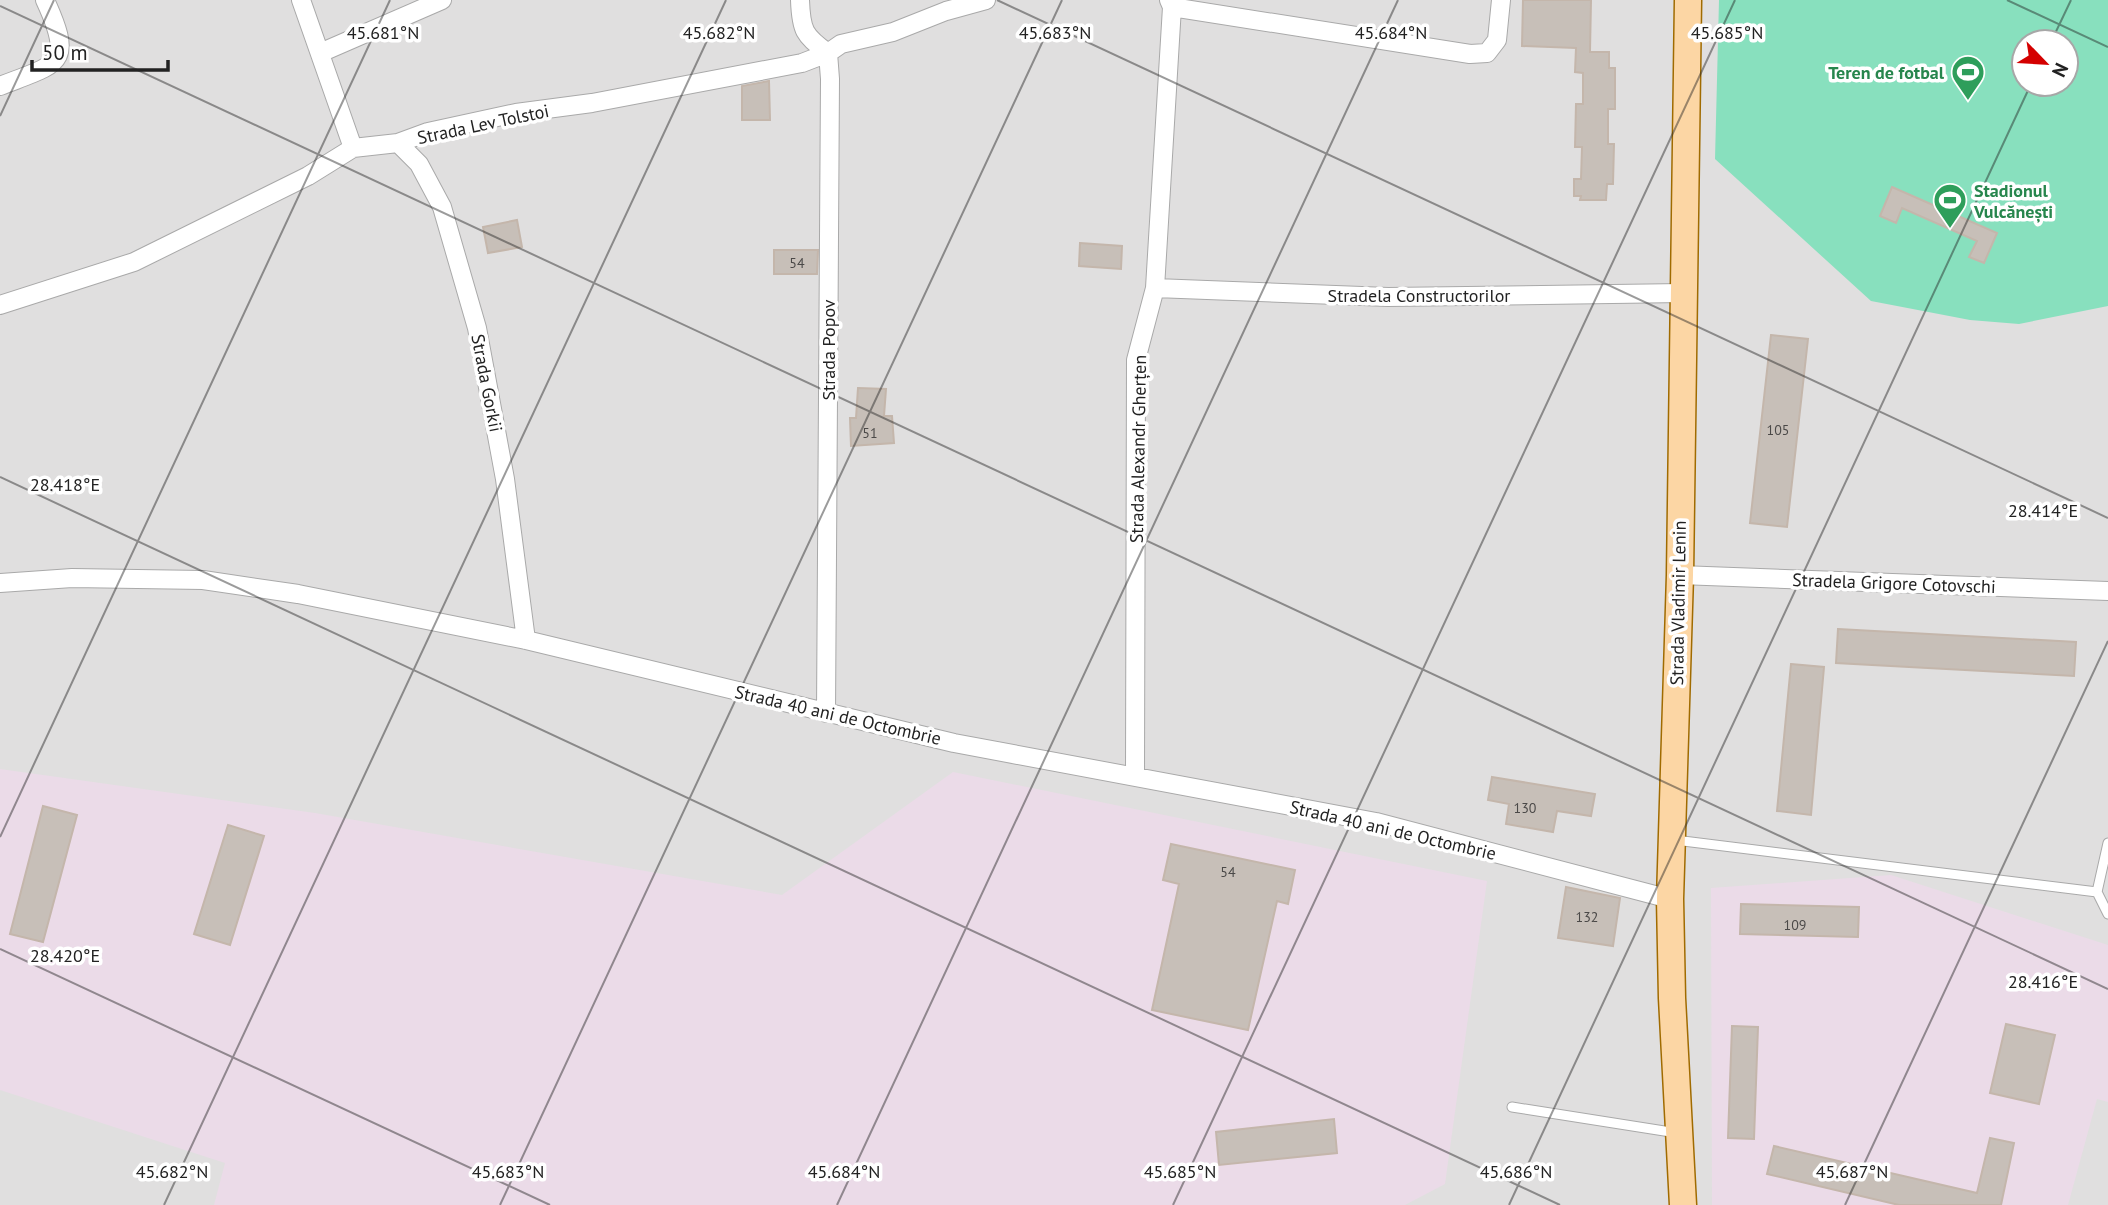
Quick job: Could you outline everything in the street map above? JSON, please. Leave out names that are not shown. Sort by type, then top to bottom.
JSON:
[{"type":"main road","name":"Strada Vladimir Lenin","points":[[1683,1205],[1670,899],[1680,575],[1688,0]]},
{"type":"street","points":[[0,86],[42,70],[56,60],[62,38],[45,0]]},
{"type":"street","points":[[301,0],[353,148]]},
{"type":"street","points":[[320,53],[442,0]]},
{"type":"street","points":[[800,0],[801,23],[808,39],[828,53]]},
{"type":"street","name":"Strada Lev Tolstoi","points":[[0,305],[134,262],[308,176],[353,148],[398,143],[462,124],[802,63],[828,53],[841,44],[893,32],[946,11],[986,0]]},
{"type":"street","points":[[1171,4],[1456,52],[1487,53],[1497,40],[1501,0]]},
{"type":"street","name":"Strada Alexandr Gherțen","points":[[1135,775],[1136,360],[1155,288],[1171,4]]},
{"type":"street","name":"Strada Popov","points":[[826,713],[828,53]]},
{"type":"street","name":"Strada Gorkii","points":[[398,143],[419,164],[442,206],[477,328],[505,479],[526,640]]},
{"type":"street","name":"Stradela Constructorilor","points":[[1155,288],[1388,297],[1683,293]]},
{"type":"street","name":"Stradela Grigore Cotovschi","points":[[1680,575],[2108,591]]},
{"type":"street","name":"Strada 40 ani de Octombrie","points":[[0,583],[72,578],[203,580],[288,592],[526,640],[954,743],[1376,822],[1670,899]]},
{"type":"lane","points":[[1673,840],[2097,892]]},
{"type":"lane","points":[[2108,843],[2097,892],[2108,915]]},
{"type":"lane","points":[[1512,1107],[1679,1133]]},
{"type":"shaded area","points":[[0,0],[2108,0],[2108,1205],[0,1205]]},
{"type":"shaded area","points":[[0,769],[315,813],[782,895],[953,772],[1487,881],[1445,1184],[1405,1205],[214,1205],[225,1163],[0,1090]]},
{"type":"shaded area","points":[[1891,875],[2108,945],[2108,1102],[2097,1099],[2068,1205],[1712,1205],[1711,888]]},
{"type":"green space","name":"Stadionul Vulcănești","points":[[1719,0],[2108,0],[2108,306],[2019,324],[1970,320],[1871,301],[1715,159]]},
{"type":"building","points":[[1523,0],[1591,0],[1590,52],[1609,52],[1609,68],[1615,68],[1615,109],[1608,109],[1608,144],[1614,144],[1613,184],[1607,184],[1606,200],[1580,200],[1581,196],[1574,196],[1574,179],[1581,179],[1582,147],[1575,147],[1576,104],[1583,104],[1583,73],[1575,72],[1576,48],[1522,46]]},
{"type":"building","points":[[769,81],[770,120],[742,120],[742,86]]},
{"type":"building","points":[[1892,187],[1997,233],[1984,263],[1969,257],[1977,241],[1902,208],[1896,223],[1880,216]]},
{"type":"building","points":[[517,220],[522,247],[488,253],[483,227]]},
{"type":"building","points":[[1080,243],[1122,246],[1121,269],[1079,266]]},
{"type":"building","points":[[774,250],[818,250],[817,274],[774,274]]},
{"type":"building","points":[[1771,335],[1808,339],[1787,527],[1750,523]]},
{"type":"building","points":[[858,388],[886,389],[884,416],[892,416],[894,443],[851,446],[850,418],[856,418]]},
{"type":"building","points":[[1838,629],[2076,642],[2074,676],[1836,663]]},
{"type":"building","points":[[1791,664],[1824,667],[1811,815],[1777,811]]},
{"type":"building","points":[[1492,777],[1595,794],[1591,816],[1557,811],[1553,832],[1506,824],[1509,804],[1488,800]]},
{"type":"building","points":[[43,806],[77,815],[43,942],[10,934]]},
{"type":"building","points":[[228,825],[264,836],[230,945],[194,934]]},
{"type":"building","points":[[1171,844],[1295,870],[1288,904],[1277,901],[1248,1030],[1152,1010],[1179,884],[1163,880]]},
{"type":"building","points":[[1566,887],[1620,898],[1613,946],[1558,938]]},
{"type":"building","points":[[1741,904],[1859,907],[1858,937],[1740,934]]},
{"type":"building","points":[[2006,1024],[2055,1035],[2039,1104],[1990,1093]]},
{"type":"building","points":[[1732,1026],[1758,1027],[1754,1139],[1728,1138]]},
{"type":"building","points":[[1334,1119],[1337,1153],[1219,1165],[1216,1132]]},
{"type":"building","points":[[1990,1138],[2014,1143],[2001,1205],[1899,1205],[1767,1174],[1774,1146],[1977,1193]]},
{"type":"place","name":"Teren de fotbal","points":[[1968,102]]},
{"type":"place","name":"Stadionul Vulcănești","points":[[1950,230]]}]
